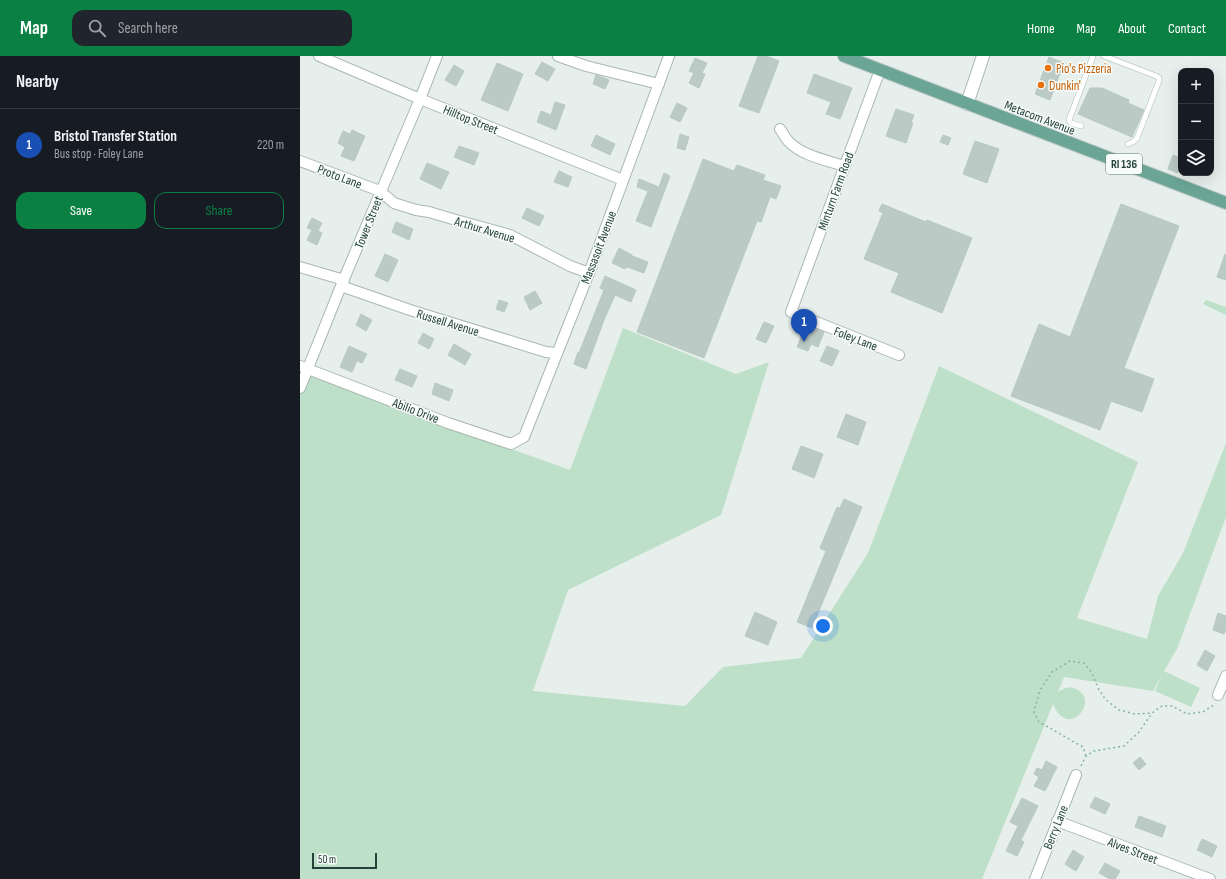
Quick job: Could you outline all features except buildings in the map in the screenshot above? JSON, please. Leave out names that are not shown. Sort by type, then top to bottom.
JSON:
[{"type":"main road","name":"Metacom Avenue","points":[[844,56],[1226,203]]},
{"type":"street","name":"Hilltop Street","points":[[319,56],[420,99],[623,180]]},
{"type":"street","name":"Tower Street","points":[[300,388],[304,367],[342,283],[437,56]]},
{"type":"street","points":[[558,56],[586,66],[659,84]]},
{"type":"street","name":"Massasoit Avenue","points":[[524,437],[556,353],[589,273],[669,56]]},
{"type":"street","points":[[967,104],[983,56]]},
{"type":"street","name":"Minturn Farm Road","points":[[791,312],[880,70]]},
{"type":"street","points":[[780,129],[789,142],[802,150],[844,166]]},
{"type":"street","name":"Proto Lane","points":[[300,161],[380,191]]},
{"type":"street","name":"Arthur Avenue","points":[[380,191],[394,203],[407,208],[429,212],[517,238],[570,266],[589,273]]},
{"type":"street","name":"Russell Avenue","points":[[300,267],[425,315],[546,352],[556,353]]},
{"type":"street","name":"Foley Lane","points":[[791,312],[899,355]]},
{"type":"street","name":"Abilio Drive","points":[[304,367],[448,423],[511,444],[524,437]]},
{"type":"street","points":[[1219,695],[1226,676]]},
{"type":"street","name":"Berry Lane","points":[[1034,879],[1076,775]]},
{"type":"street","name":"Alves Street","points":[[1057,821],[1210,879]]},
{"type":"lane","points":[[1081,126],[1071,123],[1069,120],[1093,56]]},
{"type":"lane","points":[[1104,56],[1159,78],[1137,138],[1134,142],[1128,144]]},
{"type":"path","points":[[1086,756],[1083,747],[1039,722],[1034,712],[1040,690],[1052,672],[1070,661],[1084,664],[1092,673],[1098,688],[1105,699],[1119,710],[1135,714],[1152,713]]},
{"type":"path","points":[[1076,775],[1086,756],[1094,751],[1124,746],[1139,732],[1152,713],[1162,706],[1172,706],[1187,714],[1203,712],[1214,705],[1219,695]]},
{"type":"green space","points":[[1206,300],[1226,307],[1226,315],[1203,304]]},
{"type":"green space","points":[[623,328],[736,374],[769,362],[721,515],[568,590],[533,691],[685,706],[723,667],[801,658],[868,553],[939,366],[1138,462],[1077,618],[1147,639],[1158,596],[1183,553],[1226,443],[1226,517],[1177,649],[1164,671],[1200,688],[1191,707],[1155,691],[1162,675],[1153,691],[1064,677],[1058,692],[1067,688],[1076,689],[1083,694],[1085,701],[1084,708],[1080,714],[1073,718],[1066,719],[1059,714],[1053,704],[982,879],[300,879],[300,373],[570,470]]},
{"type":"place","name":"Pio's Pizzeria","points":[[1048,68]]},
{"type":"place","name":"Dunkin'","points":[[1041,85]]},
{"type":"place","name":"Bristol Transfer Station","points":[[804,342]]}]
